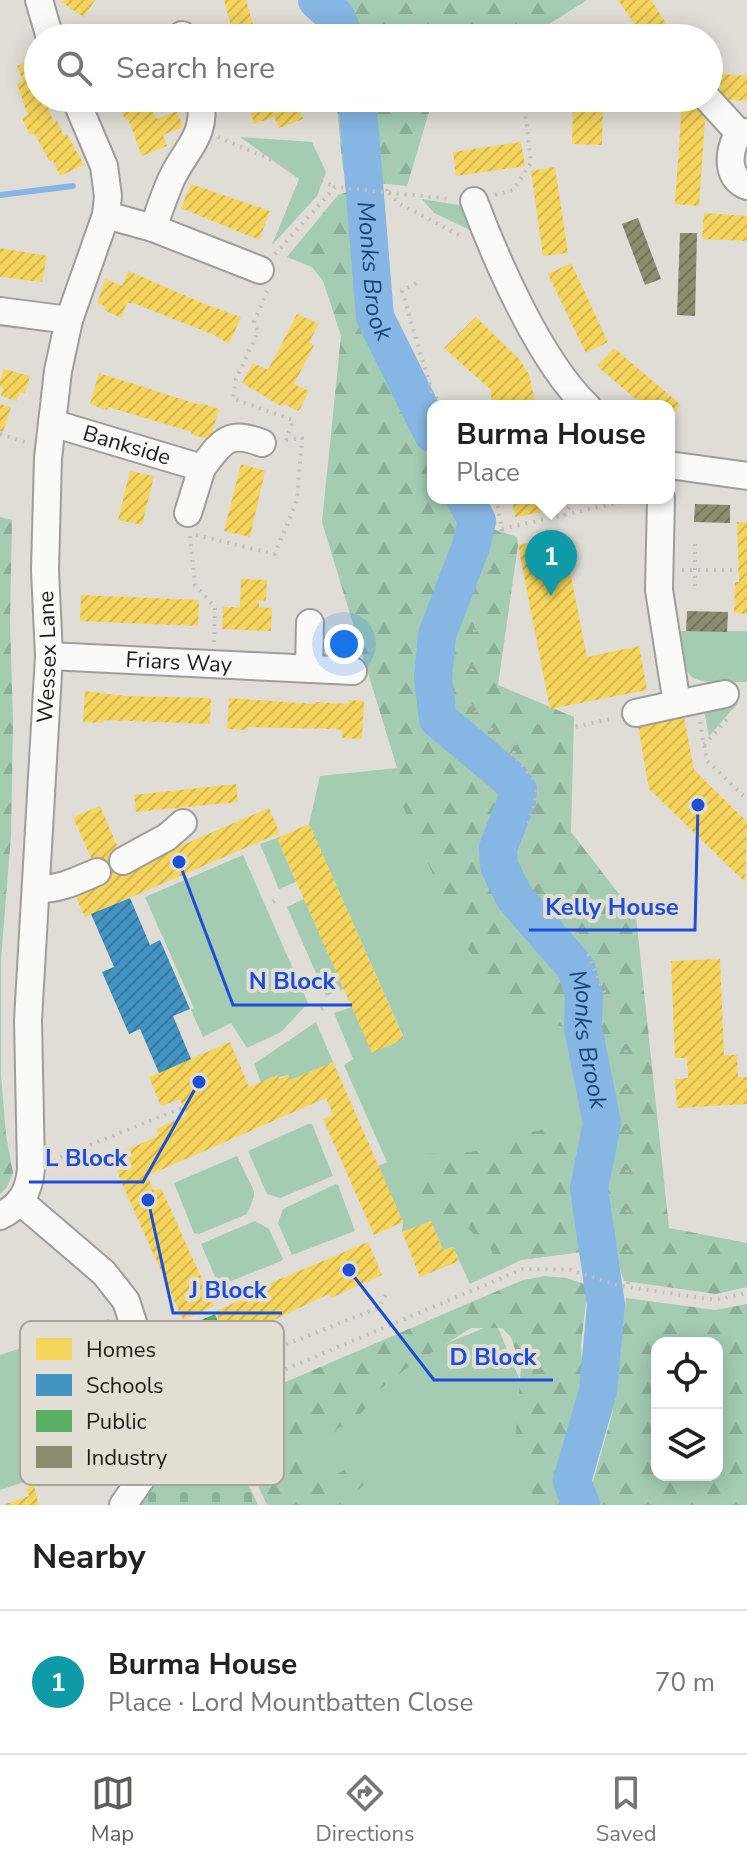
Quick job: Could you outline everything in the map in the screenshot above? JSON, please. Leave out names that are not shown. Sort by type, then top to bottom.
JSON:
[{"type":"street","points":[[39,0],[46,24]]},
{"type":"street","name":"Wessex Lane","points":[[10,1209],[30,1181],[31,1169],[28,1020],[49,656],[45,570],[52,423],[58,371],[69,320],[106,215],[108,196],[104,166],[81,112]]},
{"type":"street","points":[[153,228],[172,178],[201,130],[203,112]]},
{"type":"street","points":[[722,112],[744,133],[733,145],[731,171],[739,183],[747,186]]},
{"type":"street","points":[[474,201],[494,232],[547,354],[582,400]]},
{"type":"street","points":[[106,215],[153,228],[218,267],[260,270]]},
{"type":"street","points":[[0,311],[69,320]]},
{"type":"street","name":"Bankside","points":[[52,423],[202,468]]},
{"type":"street","points":[[188,513],[202,468],[220,444],[232,437],[274,442]]},
{"type":"street","points":[[675,466],[747,476]]},
{"type":"street","points":[[661,504],[661,612],[686,702]]},
{"type":"street","points":[[309,669],[310,623]]},
{"type":"street","name":"Friars Way","points":[[49,656],[353,671]]},
{"type":"street","points":[[636,713],[686,702],[728,705]]},
{"type":"street","points":[[123,861],[167,837],[183,823]]},
{"type":"street","points":[[36,889],[65,885],[97,872]]},
{"type":"street","points":[[10,1209],[104,1273],[126,1301],[137,1321]]},
{"type":"street","points":[[123,1505],[137,1485]]},
{"type":"path","points":[[411,0],[413,24]]},
{"type":"path","points":[[387,191],[393,140],[405,112]]},
{"type":"path","points":[[201,130],[335,187],[474,201],[513,190],[531,163],[525,112]]},
{"type":"path","points":[[274,442],[293,420],[233,399],[236,379],[258,332],[254,322],[268,289],[260,270],[335,187]]},
{"type":"path","points":[[387,191],[411,210],[494,232]]},
{"type":"path","points":[[416,283],[402,291],[432,392],[438,400]]},
{"type":"path","points":[[213,665],[215,607],[195,585],[190,533],[275,554],[297,500],[302,438],[274,442]]},
{"type":"path","points":[[497,504],[502,529],[481,596],[475,628],[475,663],[462,690],[465,699],[539,785],[527,830],[525,851],[530,871],[583,942],[626,1043],[628,1287]]},
{"type":"path","points":[[564,516],[571,504]]},
{"type":"path","points":[[502,529],[614,504]]},
{"type":"path","points":[[695,544],[695,590]]},
{"type":"path","points":[[659,570],[739,570]]},
{"type":"path","points":[[686,702],[704,745],[707,761],[747,799]]},
{"type":"path","points":[[704,745],[728,705]]},
{"type":"path","points":[[514,753],[518,719],[527,717],[556,731],[636,713]]},
{"type":"path","points":[[31,1169],[184,1107]]},
{"type":"path","points":[[284,1370],[523,1269],[570,1270],[621,1286],[716,1300],[747,1293]]},
{"type":"path","points":[[284,1345],[378,1308],[386,1295]]},
{"type":"green space","points":[[317,0],[587,0],[549,24],[322,24]]},
{"type":"green space","points":[[337,112],[429,112],[407,186],[347,180],[343,170]]},
{"type":"green space","points":[[240,137],[312,142],[326,172],[317,196],[272,245],[299,179]]},
{"type":"green space","points":[[347,192],[358,265],[361,317],[427,454],[427,504],[451,504],[461,525],[461,540],[449,567],[431,635],[426,670],[433,722],[476,765],[509,790],[509,798],[484,852],[486,869],[507,906],[564,974],[573,999],[570,1028],[537,1022],[499,988],[463,943],[402,804],[397,768],[322,522],[341,336],[323,281],[312,267],[287,257],[338,195]]},
{"type":"green space","points":[[422,199],[464,206],[470,230],[434,213]]},
{"type":"green space","points":[[0,517],[12,520],[11,835],[1,960],[1,1075],[13,1173],[0,1194]]},
{"type":"green space","points":[[486,527],[517,537],[518,545],[498,685],[574,717],[571,832],[636,916],[669,1228],[747,1243],[747,1287],[716,1294],[624,1281],[605,1209],[604,1186],[615,1120],[596,1030],[592,987],[584,966],[566,937],[544,911],[519,889],[512,877],[510,845],[524,802],[524,781],[466,730],[455,706],[450,683],[449,660],[456,615]]},
{"type":"green space","points":[[675,631],[747,631],[747,682],[714,682],[694,678],[683,664]]},
{"type":"green space","points":[[738,703],[709,736],[704,710]]},
{"type":"green space","points":[[397,768],[509,790],[509,798],[484,852],[486,869],[507,906],[564,974],[573,999],[570,1028],[593,1123],[582,1162],[579,1207],[588,1251],[521,1260],[470,1284],[453,1247],[443,1250],[431,1221],[402,1232],[403,1222],[378,1166],[387,1162],[344,1065],[353,1059],[334,1013],[352,1007],[404,1038],[309,824],[320,776]]},
{"type":"green space","points":[[277,838],[296,882],[279,889],[260,844]]},
{"type":"green space","points":[[243,855],[308,1003],[281,1032],[247,1048],[231,1023],[203,1037],[191,1010],[194,1008],[145,897]]},
{"type":"green space","points":[[304,899],[344,989],[326,996],[287,907]]},
{"type":"green space","points":[[316,1022],[333,1062],[290,1080],[288,1075],[261,1082],[254,1064]]},
{"type":"green space","points":[[312,1124],[333,1176],[280,1198],[267,1194],[248,1151]]},
{"type":"green space","points":[[556,1127],[571,1133],[582,1162],[579,1207],[588,1251],[521,1260],[498,1271],[491,1249],[463,1224],[422,1205],[421,1176],[425,1154],[472,1152],[527,1133]]},
{"type":"green space","points":[[237,1156],[254,1191],[247,1214],[199,1234],[194,1233],[174,1183]]},
{"type":"green space","points":[[336,1184],[355,1231],[292,1255],[278,1223],[283,1209]]},
{"type":"green space","points":[[255,1221],[269,1229],[283,1259],[219,1286],[201,1244]]},
{"type":"green space","points":[[545,1276],[588,1285],[581,1344],[583,1378],[563,1464],[575,1505],[532,1505],[534,1502],[526,1465],[515,1444],[521,1367],[511,1337],[502,1328],[471,1328],[407,1368],[379,1390],[349,1424],[338,1428],[331,1436],[305,1435],[307,1462],[322,1483],[351,1466],[364,1485],[339,1505],[269,1505],[262,1485],[284,1485],[284,1383],[523,1280]]},
{"type":"green space","points":[[626,1298],[715,1310],[747,1304],[747,1505],[601,1505],[592,1485],[612,1415]]},
{"type":"green space","points":[[496,1323],[572,1505],[267,1505],[258,1485],[284,1485],[284,1410]]},
{"type":"green space","points":[[20,1348],[20,1483],[0,1490],[0,1355]]},
{"type":"green space","points":[[150,1485],[249,1485],[258,1505],[136,1505]]},
{"type":"building: Homes","points":[[95,0],[84,17],[61,2]]},
{"type":"building: Homes","points":[[224,0],[246,0],[253,24],[230,24]]},
{"type":"building: Homes","points":[[618,0],[651,0],[667,24],[634,24]]},
{"type":"building: Homes","points":[[24,63],[24,104],[17,84],[23,81],[17,66]]},
{"type":"building: Homes","points":[[723,74],[747,76],[747,101],[723,99]]},
{"type":"building: Homes","points":[[27,112],[50,112],[64,136],[67,134],[84,165],[60,176],[34,133],[30,135],[22,118],[28,115]]},
{"type":"building: Homes","points":[[122,112],[153,112],[157,119],[177,112],[183,127],[163,135],[167,146],[142,156],[128,119],[125,120]]},
{"type":"building: Homes","points":[[250,112],[300,112],[303,119],[279,128],[274,117],[254,124]]},
{"type":"building: Homes","points":[[573,112],[603,112],[602,145],[572,144]]},
{"type":"building: Homes","points":[[681,112],[705,112],[699,206],[675,204]]},
{"type":"building: Homes","points":[[521,142],[525,166],[456,176],[453,152]]},
{"type":"building: Homes","points":[[555,167],[568,253],[543,256],[531,171]]},
{"type":"building: Homes","points":[[191,184],[270,211],[259,240],[181,208]]},
{"type":"building: Homes","points":[[704,213],[747,216],[747,241],[702,239]]},
{"type":"building: Homes","points":[[0,248],[47,256],[42,282],[0,277]]},
{"type":"building: Homes","points":[[571,263],[608,342],[586,353],[548,274]]},
{"type":"building: Homes","points":[[128,271],[241,317],[229,344],[133,303],[127,303],[121,318],[104,310],[106,307],[97,303],[106,279],[122,286]]},
{"type":"building: Homes","points":[[297,314],[319,324],[309,342],[314,345],[294,384],[309,391],[299,411],[282,403],[281,406],[242,383],[253,363],[268,370]]},
{"type":"building: Homes","points":[[476,317],[519,359],[529,374],[535,400],[492,400],[490,389],[444,348]]},
{"type":"building: Homes","points":[[614,348],[681,405],[675,412],[675,400],[637,400],[597,366]]},
{"type":"building: Homes","points":[[4,369],[30,376],[25,394],[20,392],[17,401],[1,396],[3,388],[0,381]]},
{"type":"building: Homes","points":[[99,373],[219,409],[210,440],[192,432],[90,404]]},
{"type":"building: Homes","points":[[0,404],[11,407],[3,432],[0,431]]},
{"type":"building: Homes","points":[[241,464],[265,471],[250,537],[224,531]]},
{"type":"building: Homes","points":[[130,471],[154,476],[142,525],[118,520]]},
{"type":"building: Homes","points":[[513,504],[557,504],[558,509],[515,517]]},
{"type":"building: Homes","points":[[737,522],[747,522],[747,614],[734,613],[735,582],[739,582]]},
{"type":"building: Homes","points":[[563,536],[587,657],[639,646],[647,690],[550,709],[518,545]]},
{"type":"building: Homes","points":[[241,579],[267,580],[266,601],[259,600],[259,607],[272,608],[271,631],[222,629],[223,607],[240,607]]},
{"type":"building: Homes","points":[[81,595],[199,600],[198,626],[80,621]]},
{"type":"building: Homes","points":[[85,691],[125,696],[211,698],[210,724],[83,722]]},
{"type":"building: Homes","points":[[229,698],[315,704],[364,701],[362,739],[342,738],[343,730],[335,729],[227,729]]},
{"type":"building: Homes","points":[[684,717],[694,770],[747,822],[745,882],[649,789],[638,726]]},
{"type":"building: Homes","points":[[236,784],[238,802],[136,812],[134,795]]},
{"type":"building: Homes","points":[[100,806],[127,869],[269,808],[280,833],[85,917],[74,892],[101,880],[73,817]]},
{"type":"building: Homes","points":[[309,824],[404,1039],[372,1053],[277,838]]},
{"type":"building: Homes","points":[[720,959],[724,1055],[737,1055],[738,1077],[747,1077],[747,1104],[677,1108],[675,1079],[688,1078],[687,1058],[675,1058],[671,961]]},
{"type":"building: Homes","points":[[230,1042],[249,1087],[277,1075],[279,1079],[288,1075],[290,1080],[333,1062],[403,1222],[374,1235],[323,1119],[333,1115],[326,1098],[147,1176],[154,1191],[161,1188],[214,1306],[183,1320],[112,1156],[159,1136],[156,1129],[187,1115],[180,1099],[161,1106],[149,1077]]},
{"type":"building: Homes","points":[[431,1221],[443,1250],[453,1247],[459,1261],[420,1277],[402,1232]]},
{"type":"building: Homes","points":[[368,1242],[382,1275],[331,1298],[329,1294],[272,1321],[219,1321],[216,1311],[268,1288],[266,1285]]},
{"type":"building: Homes","points":[[34,1486],[39,1505],[3,1505],[29,1496],[26,1488]]},
{"type":"building: Schools","points":[[130,898],[150,945],[160,940],[190,1009],[173,1016],[191,1059],[159,1073],[140,1029],[129,1034],[102,972],[114,967],[91,914]]},
{"type":"building: Public","points":[[215,1314],[218,1321],[199,1321]]},
{"type":"building: Industry","points":[[638,218],[661,279],[645,285],[622,224]]},
{"type":"building: Industry","points":[[680,233],[697,233],[695,316],[677,315]]},
{"type":"building: Industry","points":[[695,504],[730,505],[730,523],[694,522]]},
{"type":"building: Industry","points":[[687,611],[728,612],[727,632],[686,631]]},
{"type":"waterway","name":"Monks Brook","points":[[317,0],[336,17],[339,24]]},
{"type":"waterway","name":"Monks Brook","points":[[358,112],[375,317],[427,422]]},
{"type":"waterway","points":[[347,153],[361,151]]},
{"type":"waterway","points":[[0,195],[73,186]]},
{"type":"waterway","name":"Monks Brook","points":[[468,504],[477,521],[471,546],[437,635],[433,678],[438,719],[510,779],[518,790],[498,848],[499,866],[515,898],[576,968],[584,995],[583,1028],[602,1123],[589,1189],[606,1305],[598,1391],[572,1481],[581,1505]]},
{"type":"place","name":"Burma House","points":[[551,596]]},
{"type":"place","name":"Kelly House","points":[[698,805]]},
{"type":"place","name":"N Block","points":[[179,862]]},
{"type":"place","name":"L Block","points":[[199,1082]]},
{"type":"place","name":"J Block","points":[[148,1200]]},
{"type":"place","name":"D Block","points":[[349,1270]]}]
